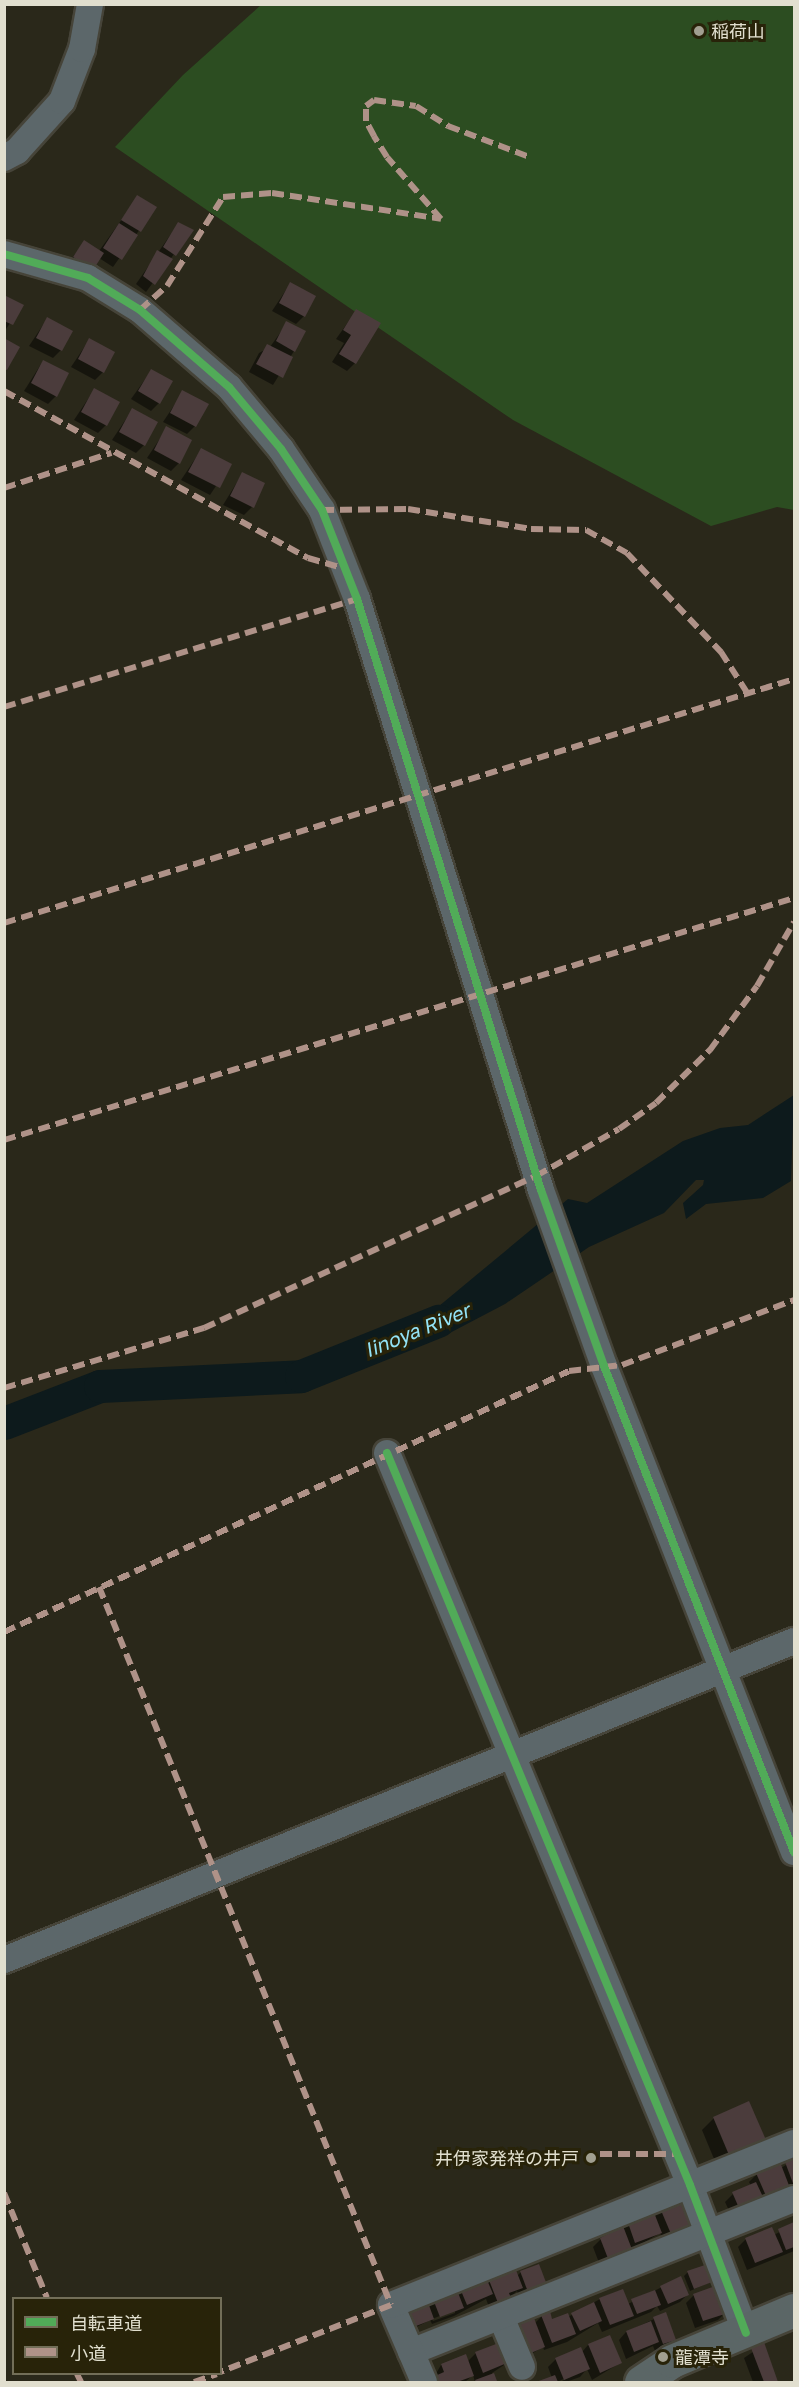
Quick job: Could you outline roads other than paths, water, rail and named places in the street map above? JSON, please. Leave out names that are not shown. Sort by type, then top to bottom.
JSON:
[{"type":"main road","points":[[641,2382],[672,2361],[746,2333],[795,2310]]},
{"type":"street","points":[[4,158],[17,151],[62,101],[82,49],[90,4]]},
{"type":"street","points":[[4,254],[88,278],[140,310],[230,387],[281,449],[322,510],[357,599],[541,1190],[596,1343],[795,1852]]},
{"type":"street","points":[[387,1453],[690,2186],[746,2333]]},
{"type":"street","points":[[4,1960],[795,1641]]},
{"type":"street","points":[[424,2382],[391,2305],[795,2143]]},
{"type":"street","points":[[411,2352],[795,2199]]},
{"type":"street","points":[[501,2317],[522,2367]]},
{"type":"water","points":[[794,1095],[791,1181],[763,1198],[706,1204],[686,1219],[683,1203],[703,1185],[704,1180],[696,1180],[664,1213],[589,1247],[505,1304],[444,1336],[401,1352],[392,1332],[415,1326],[568,1199],[587,1203],[683,1141],[720,1128],[748,1125]]},
{"type":"waterway","name":"Iinoya River","points":[[4,1423],[100,1386],[301,1376],[438,1321]]},
{"type":"place","name":"稲荷山","points":[[699,31]]},
{"type":"place","name":"井伊家発祥の井戸","points":[[591,2158]]},
{"type":"place","name":"龍潭寺","points":[[663,2357]]}]
